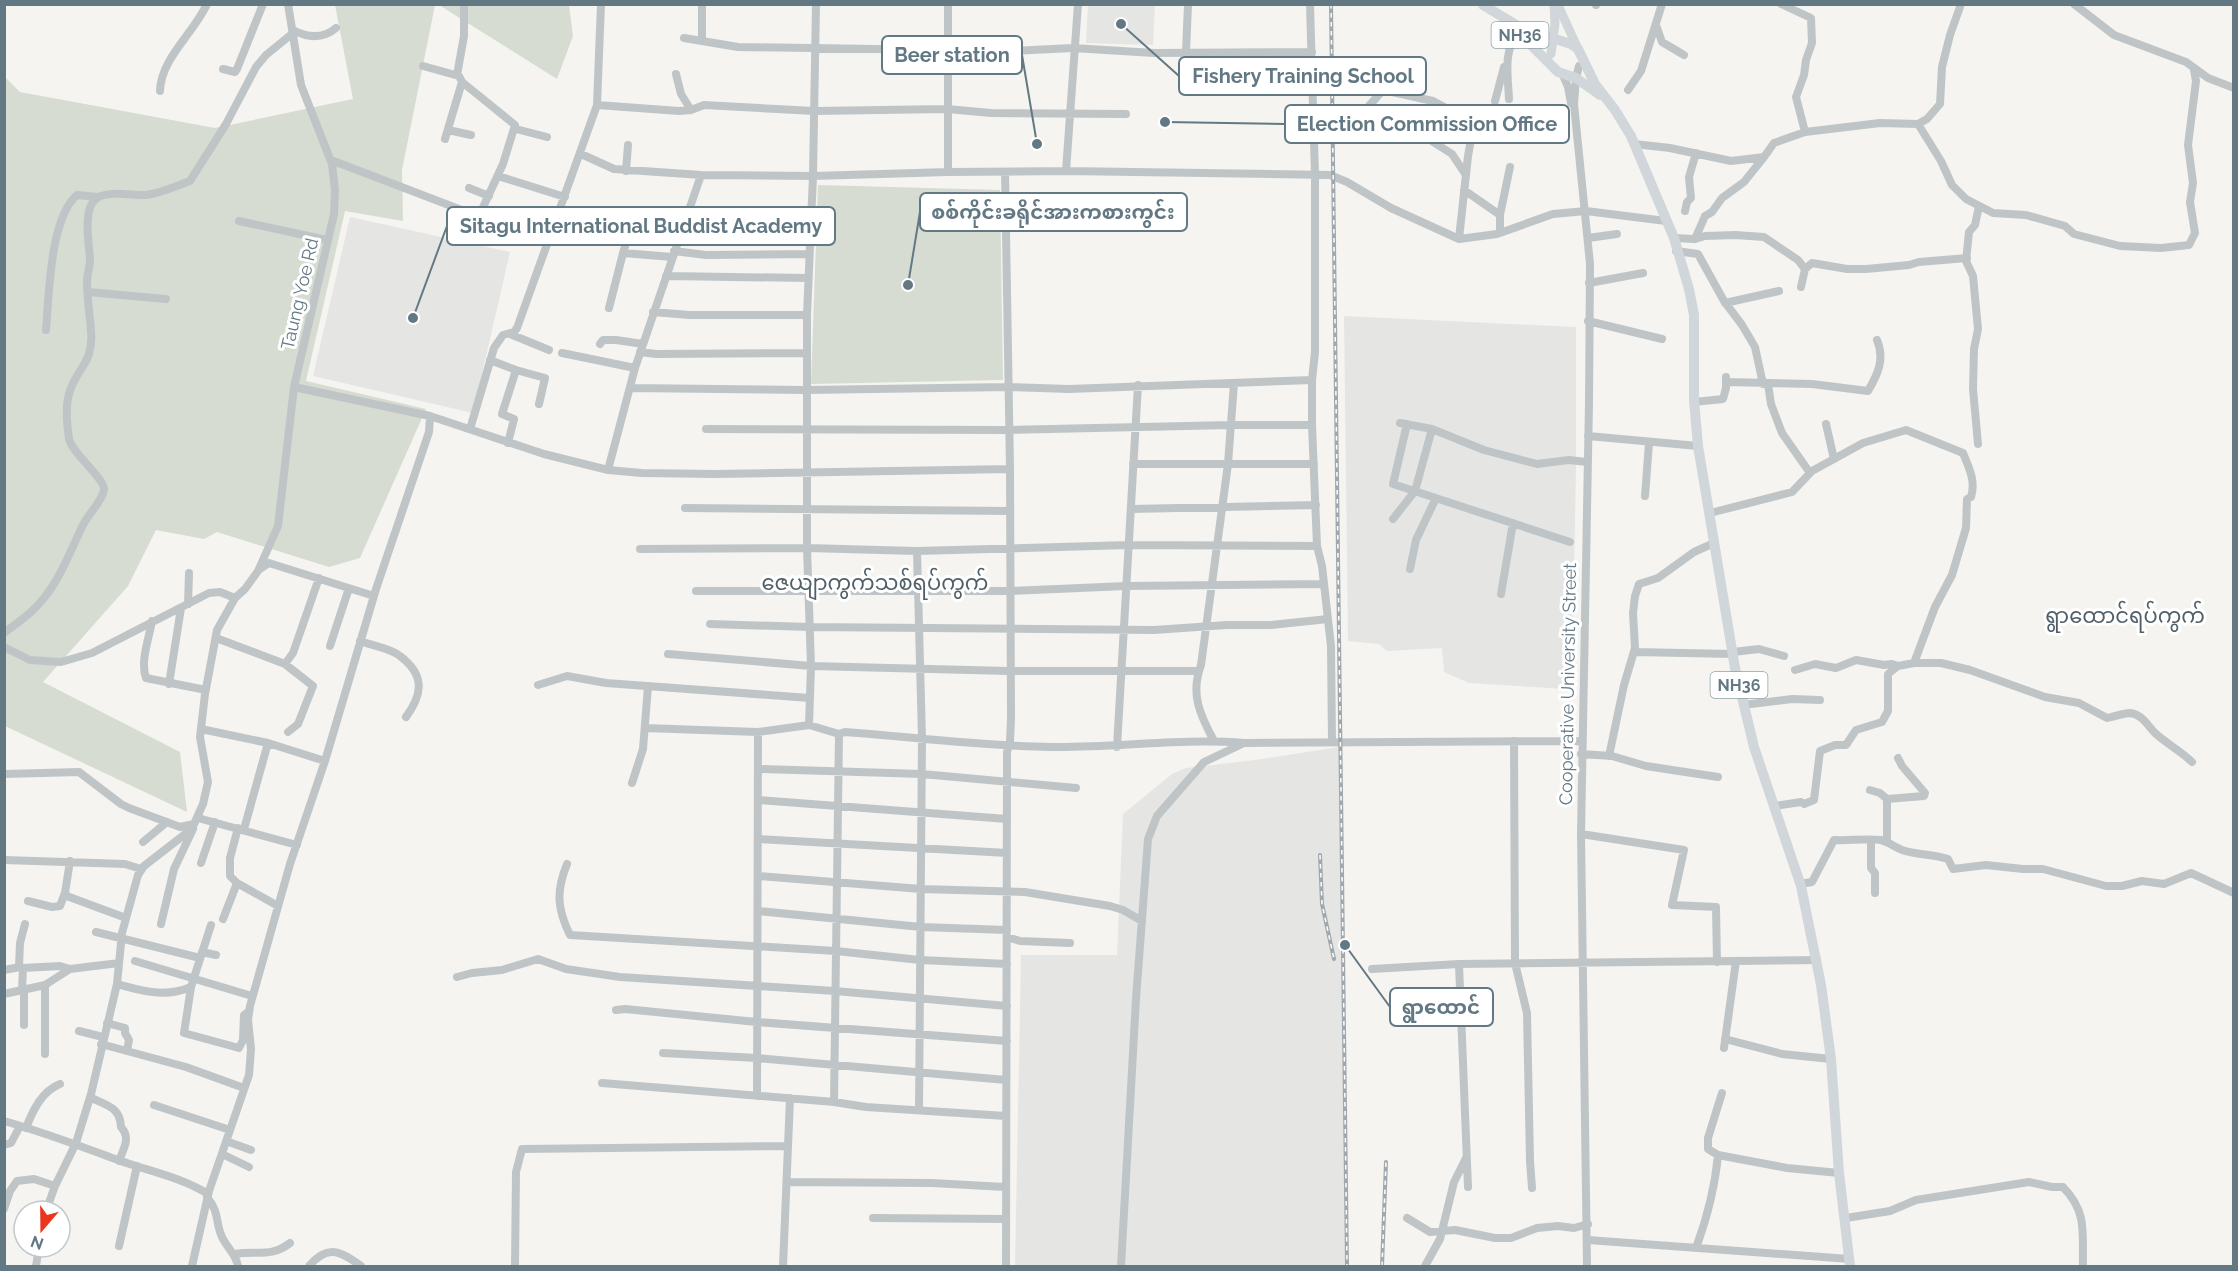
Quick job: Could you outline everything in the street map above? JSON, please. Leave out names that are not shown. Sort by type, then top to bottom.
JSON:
[{"type":"highway","name":"NH36","points":[[1482,5],[1523,29],[1564,44],[1571,44],[1595,84],[1615,110],[1634,144],[1674,238],[1689,289],[1694,315],[1694,402],[1698,446],[1733,653],[1754,747],[1800,884],[1817,960],[1831,1059],[1839,1173],[1850,1263]]},
{"type":"highway","name":"NH36","points":[[1482,5],[1517,33],[1558,71],[1576,78],[1596,92],[1615,110]]},
{"type":"highway","name":"NH36","points":[[1558,71],[1551,62],[1551,54],[1556,47],[1564,44]]},
{"type":"highway","points":[[1558,71],[1574,72],[1579,57]]},
{"type":"main road","points":[[1551,54],[1556,4]]},
{"type":"main road","points":[[1556,4],[1579,57]]},
{"type":"street","points":[[160,91],[161,83],[174,55],[192,31],[207,4]]},
{"type":"street","points":[[223,69],[234,72],[237,69],[263,4]]},
{"type":"street","name":"Taung Yoe Rd","points":[[160,924],[174,869],[195,823],[208,782],[200,737],[218,628],[235,598],[258,571],[278,523],[294,387],[335,206],[331,160],[303,92],[288,4]]},
{"type":"street","points":[[445,139],[459,79],[464,36],[464,4]]},
{"type":"street","points":[[510,334],[517,328],[597,105],[601,4]]},
{"type":"street","points":[[702,4],[702,41]]},
{"type":"street","points":[[809,725],[811,666],[807,548],[806,390],[816,4]]},
{"type":"street","points":[[948,4],[948,171]]},
{"type":"street","points":[[1066,171],[1073,48],[1078,4]]},
{"type":"street","points":[[1186,52],[1188,4]]},
{"type":"street","points":[[1310,4],[1315,175],[1316,352],[1312,380],[1312,426],[1317,546],[1324,584],[1330,646],[1332,742]]},
{"type":"street","points":[[1628,90],[1641,71],[1662,4]]},
{"type":"street","points":[[1782,4],[1811,18],[1812,43],[1796,97],[1805,132]]},
{"type":"street","points":[[1695,239],[1705,216],[1712,212],[1722,198],[1744,182],[1774,143],[1805,132],[1880,123],[1918,124],[1927,119],[1940,104],[1942,67],[1961,4]]},
{"type":"street","points":[[2074,4],[2114,35],[2186,62],[2208,78],[2234,88]]},
{"type":"street","points":[[1656,23],[1662,42],[1684,56]]},
{"type":"street","points":[[46,330],[52,260],[64,213],[77,195],[98,197],[121,193],[145,195],[190,181],[226,124],[256,67],[266,55],[293,32],[314,37],[328,34],[336,28]]},
{"type":"street","points":[[1495,101],[1510,44],[1517,33]]},
{"type":"street","points":[[684,38],[738,47],[1008,51],[1073,48],[1154,53],[1312,52]]},
{"type":"street","name":"Cooperative University Street","points":[[1579,57],[1574,104],[1586,211],[1589,283],[1581,754],[1587,1266]]},
{"type":"street","points":[[1506,59],[1509,99]]},
{"type":"street","points":[[1342,118],[1360,116],[1383,90],[1395,64]]},
{"type":"street","points":[[423,66],[459,79],[514,124],[516,129],[498,176],[479,216]]},
{"type":"street","points":[[1918,124],[1941,160],[1952,185],[1966,199],[1993,213],[2026,215],[2065,226],[2074,234],[2120,246],[2161,248],[2189,244],[2195,233],[2190,202],[2193,183],[2188,145],[2196,81],[2194,70]]},
{"type":"street","name":"Cooperative University Street","points":[[1558,71],[1568,87],[1576,129]]},
{"type":"street","points":[[676,74],[681,94],[691,110]]},
{"type":"street","points":[[1383,90],[1433,101],[1474,123],[1459,239]]},
{"type":"street","points":[[597,105],[691,110],[704,105],[814,111],[947,109],[1126,114]]},
{"type":"street","points":[[516,129],[547,137]]},
{"type":"street","points":[[448,130],[471,135]]},
{"type":"street","points":[[1408,130],[1452,154],[1466,175]]},
{"type":"street","points":[[1634,144],[1696,153],[1731,162],[1764,157]]},
{"type":"street","points":[[626,171],[628,145]]},
{"type":"street","points":[[1685,211],[1687,202],[1691,198],[1689,177],[1696,153]]},
{"type":"street","points":[[581,154],[614,170],[701,175],[813,176],[948,171],[1066,171],[1334,176],[1391,208],[1459,239],[1500,232],[1553,214],[1586,211],[1666,221]]},
{"type":"street","points":[[331,160],[548,243]]},
{"type":"street","points":[[1500,232],[1500,215],[1510,167]]},
{"type":"street","points":[[1005,172],[1011,719],[1006,752],[1006,1266]]},
{"type":"street","points":[[608,470],[634,368],[701,175]]},
{"type":"street","points":[[498,176],[565,197]]},
{"type":"street","points":[[469,188],[489,196]]},
{"type":"street","points":[[1464,190],[1500,215]]},
{"type":"street","points":[[4,633],[37,607],[48,592],[68,560],[83,524],[104,490],[104,484],[70,442],[67,411],[69,393],[86,363],[91,348],[88,223],[90,210],[98,197]]},
{"type":"street","points":[[1978,444],[1973,389],[1974,349],[1978,329],[1973,276],[1967,258],[1969,232],[1975,225],[1979,206]]},
{"type":"street","points":[[609,308],[623,253],[629,217],[811,217]]},
{"type":"street","points":[[239,220],[327,240]]},
{"type":"street","points":[[1588,238],[1617,234]]},
{"type":"street","points":[[1674,238],[1695,239],[1735,234],[1764,237],[1798,260],[1805,269]]},
{"type":"street","points":[[1676,251],[1698,254],[1725,303],[1742,325],[1755,347],[1771,404],[1782,433],[1810,473]]},
{"type":"street","points":[[623,253],[809,254]]},
{"type":"street","points":[[1801,287],[1805,269],[1812,263],[1847,269],[1866,269],[1967,258]]},
{"type":"street","points":[[1589,283],[1642,273]]},
{"type":"street","points":[[666,276],[808,278]]},
{"type":"street","points":[[1725,303],[1779,291]]},
{"type":"street","points":[[88,292],[166,299]]},
{"type":"street","points":[[653,312],[689,315],[807,315]]},
{"type":"street","points":[[1588,321],[1662,339]]},
{"type":"street","points":[[470,429],[494,348],[503,335],[510,334],[549,350]]},
{"type":"street","points":[[600,344],[603,340],[616,340],[656,354],[807,353]]},
{"type":"street","points":[[1694,402],[1723,399],[1726,379],[1766,384],[1812,384],[1868,391],[1879,372],[1881,350],[1877,340]]},
{"type":"street","points":[[562,353],[634,368]]},
{"type":"street","points":[[490,360],[545,378],[538,404]]},
{"type":"street","points":[[508,443],[514,419],[502,414],[516,370]]},
{"type":"street","points":[[630,388],[806,390],[1009,387],[1069,389],[1312,380]]},
{"type":"street","points":[[1215,741],[1204,722],[1195,692],[1228,464],[1234,382]]},
{"type":"street","points":[[1117,747],[1138,385]]},
{"type":"street","points":[[294,387],[430,416],[508,443],[608,470],[674,473],[1010,469]]},
{"type":"street","points":[[192,1266],[208,1196],[249,1075],[251,1049],[249,1011],[252,996],[374,596],[429,432],[430,416]]},
{"type":"street","points":[[1570,542],[1393,484],[1403,423],[1432,429],[1484,450],[1537,464],[1569,460],[1587,462]]},
{"type":"street","points":[[706,429],[1009,430],[1231,424],[1312,426]]},
{"type":"street","points":[[1826,424],[1834,459]]},
{"type":"street","points":[[1393,519],[1415,491],[1432,429]]},
{"type":"street","points":[[1710,513],[1792,492],[1810,473],[1863,443],[1906,430],[1963,453],[1974,488],[1971,497],[1967,499],[1966,528],[1952,575],[1932,615],[1914,663]]},
{"type":"street","points":[[1588,436],[1698,446]]},
{"type":"street","points":[[1645,496],[1649,443]]},
{"type":"street","points":[[1133,464],[1314,464]]},
{"type":"street","points":[[1410,569],[1416,540],[1436,498]]},
{"type":"street","points":[[1131,509],[1317,505]]},
{"type":"street","points":[[685,508],[1010,511]]},
{"type":"street","points":[[1501,594],[1513,523]]},
{"type":"street","points":[[1609,756],[1624,685],[1634,652],[1633,613],[1639,584],[1658,578],[1694,552],[1714,543]]},
{"type":"street","points":[[640,549],[807,548],[917,551],[1129,545],[1317,546]]},
{"type":"street","points":[[917,551],[922,738],[921,1035],[918,1109]]},
{"type":"street","points":[[267,552],[281,568]]},
{"type":"street","points":[[258,571],[268,563],[374,596]]},
{"type":"street","points":[[169,684],[189,573]]},
{"type":"street","points":[[285,664],[293,653],[319,578]]},
{"type":"street","points":[[696,591],[1010,591],[1126,586],[1324,584]]},
{"type":"street","points":[[330,646],[349,588]]},
{"type":"street","points":[[4,647],[30,660],[61,662],[92,653],[209,593],[220,592],[235,598]]},
{"type":"street","points":[[710,624],[919,629],[1124,630],[1271,624],[1328,619]]},
{"type":"street","points":[[152,621],[144,674],[146,678],[206,690]]},
{"type":"street","points":[[216,638],[285,664],[313,686],[298,724],[288,732]]},
{"type":"street","points":[[360,641],[400,656],[418,678],[420,688],[417,698],[406,717]]},
{"type":"street","points":[[1634,652],[1733,653],[1759,649],[1784,656]]},
{"type":"street","points":[[668,654],[811,666],[1009,671],[1199,671]]},
{"type":"street","points":[[1796,670],[1815,664],[1836,668],[1856,660],[1898,666]]},
{"type":"street","points":[[1775,806],[1801,802],[1804,804],[1814,800],[1820,751],[1835,745],[1846,745],[1856,730],[1882,722],[1888,711],[1888,674],[1898,666],[1914,663],[1941,663],[1970,670],[2045,697],[2079,703],[2107,718],[2130,713],[2149,724],[2154,732],[2180,750],[2192,762]]},
{"type":"street","points":[[538,685],[567,676],[606,683],[810,698]]},
{"type":"street","points":[[632,783],[643,749],[648,686]]},
{"type":"street","points":[[1743,705],[1792,699],[1820,700]]},
{"type":"street","points":[[645,728],[758,732],[809,725],[839,734],[845,732],[1008,745],[1117,747],[1215,741],[1244,743],[1582,741]]},
{"type":"street","points":[[201,729],[268,743],[324,760]]},
{"type":"street","points":[[757,1096],[758,732]]},
{"type":"street","points":[[834,1102],[839,734]]},
{"type":"street","points":[[1514,741],[1515,963],[1527,1013],[1532,1188]]},
{"type":"street","points":[[268,743],[230,858],[229,869],[230,876],[237,883],[278,906]]},
{"type":"street","points":[[1121,1266],[1148,839],[1157,816],[1204,762],[1244,743]]},
{"type":"street","points":[[1581,754],[1609,756],[1646,766],[1718,777]]},
{"type":"street","points":[[1870,790],[1887,799],[1924,796],[1925,792],[1902,766],[1898,758]]},
{"type":"street","points":[[758,769],[922,774],[1076,788]]},
{"type":"street","points":[[4,774],[79,772],[121,804],[166,822],[182,827],[195,823],[215,822],[297,845]]},
{"type":"street","points":[[1887,799],[1887,842]]},
{"type":"street","points":[[758,800],[1006,819]]},
{"type":"street","points":[[143,842],[166,822]]},
{"type":"street","points":[[201,863],[215,822]]},
{"type":"street","points":[[50,1199],[76,1143],[90,1097],[117,984],[126,918],[141,869],[195,823]]},
{"type":"street","points":[[1581,834],[1684,850],[1672,905],[1716,908],[1717,962]]},
{"type":"street","points":[[758,839],[1006,854]]},
{"type":"street","points":[[1800,884],[1812,882],[1834,840],[1871,840],[1887,842],[1902,850],[1933,854],[1948,859],[1953,869],[1986,865],[2043,869],[2106,886],[2122,886],[2142,881],[2164,884],[2191,873],[2234,893]]},
{"type":"street","points":[[1871,840],[1871,868],[1875,873],[1875,893]]},
{"type":"street","points":[[4,860],[125,864],[141,869]]},
{"type":"street","points":[[28,901],[60,906],[70,861]]},
{"type":"street","points":[[567,864],[561,879],[559,906],[562,920],[570,935],[1006,964]]},
{"type":"street","points":[[758,876],[921,889],[1025,892],[1085,901],[1123,910],[1142,921]]},
{"type":"street","points":[[224,919],[237,883]]},
{"type":"street","points":[[64,895],[126,918]]},
{"type":"street","points":[[758,911],[1006,934],[1020,941],[1070,943]]},
{"type":"street","points":[[24,1025],[19,954],[25,924]]},
{"type":"street","points":[[211,925],[191,987],[184,1033],[239,1048],[243,1040],[242,1019],[249,1011]]},
{"type":"street","points":[[96,932],[201,955],[216,955]]},
{"type":"street","points":[[457,977],[472,972],[502,970],[538,959],[566,969],[620,977],[920,997],[1006,1006]]},
{"type":"street","points":[[1372,969],[1459,964],[1817,960]]},
{"type":"street","points":[[1724,1048],[1736,961]]},
{"type":"street","points":[[135,962],[252,996]]},
{"type":"street","points":[[4,970],[60,966],[70,969],[119,963]]},
{"type":"street","points":[[1459,964],[1468,1187]]},
{"type":"street","points":[[4,994],[45,985],[70,969]]},
{"type":"street","points":[[117,984],[157,994],[168,994],[191,987]]},
{"type":"street","points":[[45,985],[45,1054]]},
{"type":"street","points":[[616,1010],[1006,1041]]},
{"type":"street","points":[[107,1023],[125,1028],[129,1040],[126,1051]]},
{"type":"street","points":[[79,1031],[126,1051],[186,1067],[244,1088]]},
{"type":"street","points":[[1725,1039],[1782,1054],[1831,1059]]},
{"type":"street","points":[[663,1053],[834,1064],[1006,1080]]},
{"type":"street","points":[[602,1083],[834,1102],[866,1107],[1006,1116]]},
{"type":"street","points":[[4,1145],[11,1143],[49,1088],[60,1084]]},
{"type":"street","points":[[1722,1093],[1707,1144],[1708,1149],[1718,1155],[1787,1168],[1839,1173]]},
{"type":"street","points":[[90,1097],[116,1110],[121,1117],[121,1127],[127,1134],[119,1161]]},
{"type":"street","points":[[783,1266],[790,1098]]},
{"type":"street","points":[[154,1105],[230,1130]]},
{"type":"street","points":[[4,1114],[4,1121],[76,1143],[119,1161],[193,1185],[208,1196],[218,1217],[221,1236],[235,1254],[238,1266]]},
{"type":"street","points":[[226,1141],[251,1150]]},
{"type":"street","points":[[515,1266],[516,1172],[522,1149],[788,1146]]},
{"type":"street","points":[[222,1154],[249,1167]]},
{"type":"street","points":[[1696,1248],[1713,1187],[1718,1155]]},
{"type":"street","points":[[1425,1266],[1443,1231],[1454,1182],[1467,1156]]},
{"type":"street","points":[[119,1245],[137,1166]]},
{"type":"street","points":[[4,1209],[10,1191],[17,1181],[34,1179],[55,1186]]},
{"type":"street","points":[[787,1182],[1005,1187]]},
{"type":"street","points":[[1846,1218],[1890,1211],[1916,1200],[2029,1182],[2063,1187],[2072,1197],[2082,1216],[2083,1266]]},
{"type":"street","points":[[193,1185],[212,1183]]},
{"type":"street","points":[[873,1218],[1005,1218]]},
{"type":"street","points":[[1407,1218],[1430,1232],[1455,1230],[1486,1238],[1511,1238],[1537,1228],[1558,1226],[1574,1228],[1588,1224]]},
{"type":"street","points":[[1588,1240],[1850,1263]]},
{"type":"street","points":[[235,1254],[274,1253],[290,1243]]},
{"type":"street","points":[[309,1266],[318,1256],[332,1251],[345,1254],[361,1266]]},
{"type":"shaded area","points":[[335,5],[435,5],[402,170],[403,221],[345,211],[306,381],[426,409],[360,558],[329,567],[217,532],[204,539],[156,530],[128,586],[43,682],[180,752],[187,812],[5,726],[5,77],[20,92],[215,128],[353,99]]},
{"type":"shaded area","points":[[439,5],[569,5],[573,36],[557,79]]},
{"type":"shaded area","points":[[1088,5],[1155,5],[1153,45],[1086,43]]},
{"type":"shaded area","points":[[818,185],[1000,190],[1003,380],[811,384]]},
{"type":"shaded area","points":[[350,217],[510,252],[473,413],[313,376]]},
{"type":"shaded area","points":[[1344,316],[1576,327],[1573,624],[1566,689],[1469,683],[1444,672],[1442,648],[1387,651],[1379,644],[1348,641]]},
{"type":"shaded area","points":[[1339,747],[1345,1266],[1015,1266],[1021,955],[1117,955],[1123,814],[1172,774],[1186,768]]},
{"type":"railway","points":[[1331,4],[1347,1266]]},
{"type":"railway","points":[[1320,855],[1322,904],[1334,959]]},
{"type":"railway","points":[[1382,1266],[1386,1162]]},
{"type":"place","name":"Fishery Training School","points":[[1121,24]]},
{"type":"place","name":"Election Commission Office","points":[[1165,122]]},
{"type":"place","name":"Beer station","points":[[1037,144]]},
{"type":"place","name":"စစ်ကိုင်းခရိုင်အားကစားကွင်း","points":[[908,285]]},
{"type":"place","name":"Sitagu International Buddist Academy","points":[[413,318]]},
{"type":"place","name":"ရွာထောင်","points":[[1345,945]]},
{"type":"district","name":"ဇေယျာကွက်သစ်ရပ်ကွက်","points":[[875,583]]},
{"type":"district","name":"ရွာထောင်ရပ်ကွက်","points":[[2125,616]]}]
